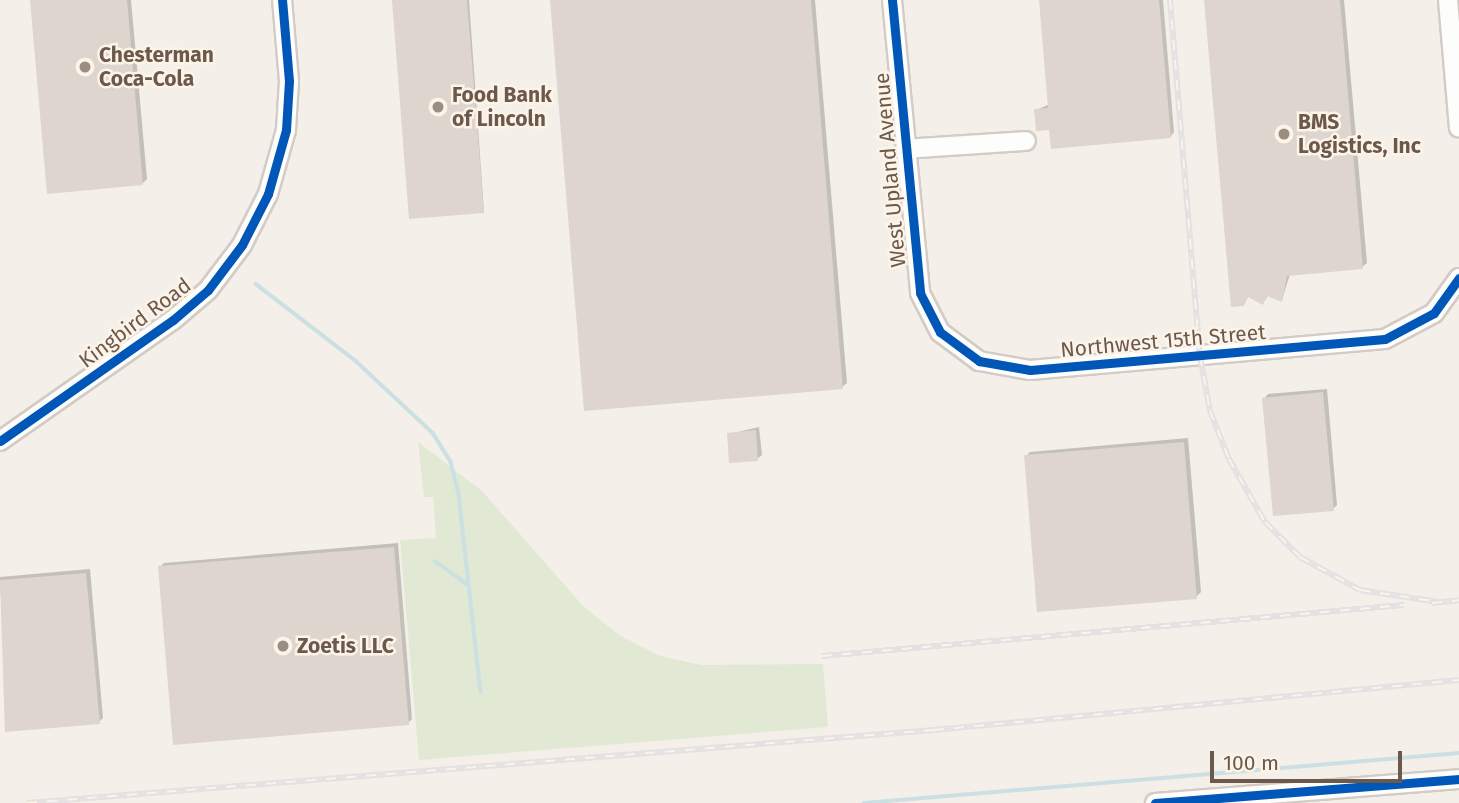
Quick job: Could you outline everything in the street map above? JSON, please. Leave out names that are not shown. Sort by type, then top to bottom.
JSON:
[{"type":"street","name":"Kingbird Road","points":[[0,441],[173,320],[208,290],[242,245],[265,203],[286,130],[289,81],[282,0]]},
{"type":"street","name":"West Upland Avenue","points":[[892,0],[918,281],[926,310],[940,332]]},
{"type":"street","points":[[1448,0],[1459,128]]},
{"type":"street","points":[[905,149],[1026,141]]},
{"type":"street","name":"Northwest 15th Street","points":[[940,332],[979,361],[1017,370],[1371,341],[1399,335],[1434,313],[1459,278]]},
{"type":"street","points":[[1155,803],[1459,779]]},
{"type":"green space","points":[[418,442],[482,491],[583,606],[619,635],[660,656],[701,665],[823,664],[828,727],[419,760],[400,540],[436,538],[433,497],[424,497]]},
{"type":"building","name":"Chesterman Coca-Cola","points":[[30,0],[127,0],[143,185],[47,194]]},
{"type":"building","name":"Food Bank of Lincoln","points":[[392,0],[467,0],[484,213],[409,219]]},
{"type":"building","points":[[550,0],[811,0],[843,389],[584,411]]},
{"type":"building","points":[[1039,0],[1159,0],[1171,138],[1051,149],[1049,130],[1036,131],[1034,109],[1048,108]]},
{"type":"building","name":"BMS Logistics, Inc","points":[[1204,0],[1340,0],[1363,269],[1287,276],[1282,302],[1267,296],[1263,305],[1248,297],[1244,306],[1231,307]]},
{"type":"building","points":[[1323,392],[1334,511],[1273,516],[1262,398]]},
{"type":"building","points":[[756,430],[758,461],[729,463],[727,433]]},
{"type":"building","points":[[1184,442],[1197,599],[1037,612],[1024,455]]},
{"type":"building","name":"Zoetis LLC","points":[[394,547],[409,725],[173,745],[158,566]]},
{"type":"building","points":[[86,573],[100,724],[5,732],[0,580]]},
{"type":"waterway","points":[[256,284],[356,361],[433,433],[451,462],[459,494],[481,692]]},
{"type":"waterway","points":[[435,561],[467,584]]},
{"type":"waterway","points":[[864,803],[1459,753]]},
{"type":"railway","points":[[1170,0],[1200,356],[1210,411],[1229,459],[1265,522],[1300,557],[1360,590],[1439,602]]},
{"type":"railway","points":[[1432,603],[1459,600]]},
{"type":"railway","points":[[822,656],[1404,605]]},
{"type":"railway","points":[[27,803],[934,730],[1459,680]]},
{"type":"cycle path","points":[[0,441],[173,320],[208,290],[242,245],[268,194],[286,130],[289,81],[282,0]]},
{"type":"cycle path","points":[[892,0],[920,293],[940,332],[979,361],[1030,370],[1385,339],[1434,313],[1459,278]]},
{"type":"cycle path","points":[[1155,803],[1459,779]]},
{"type":"place","name":"Chesterman Coca-Cola","points":[[85,67]]},
{"type":"place","name":"Food Bank of Lincoln","points":[[438,107]]},
{"type":"place","name":"BMS Logistics, Inc","points":[[1284,134]]},
{"type":"place","name":"Zoetis LLC","points":[[283,646]]}]
